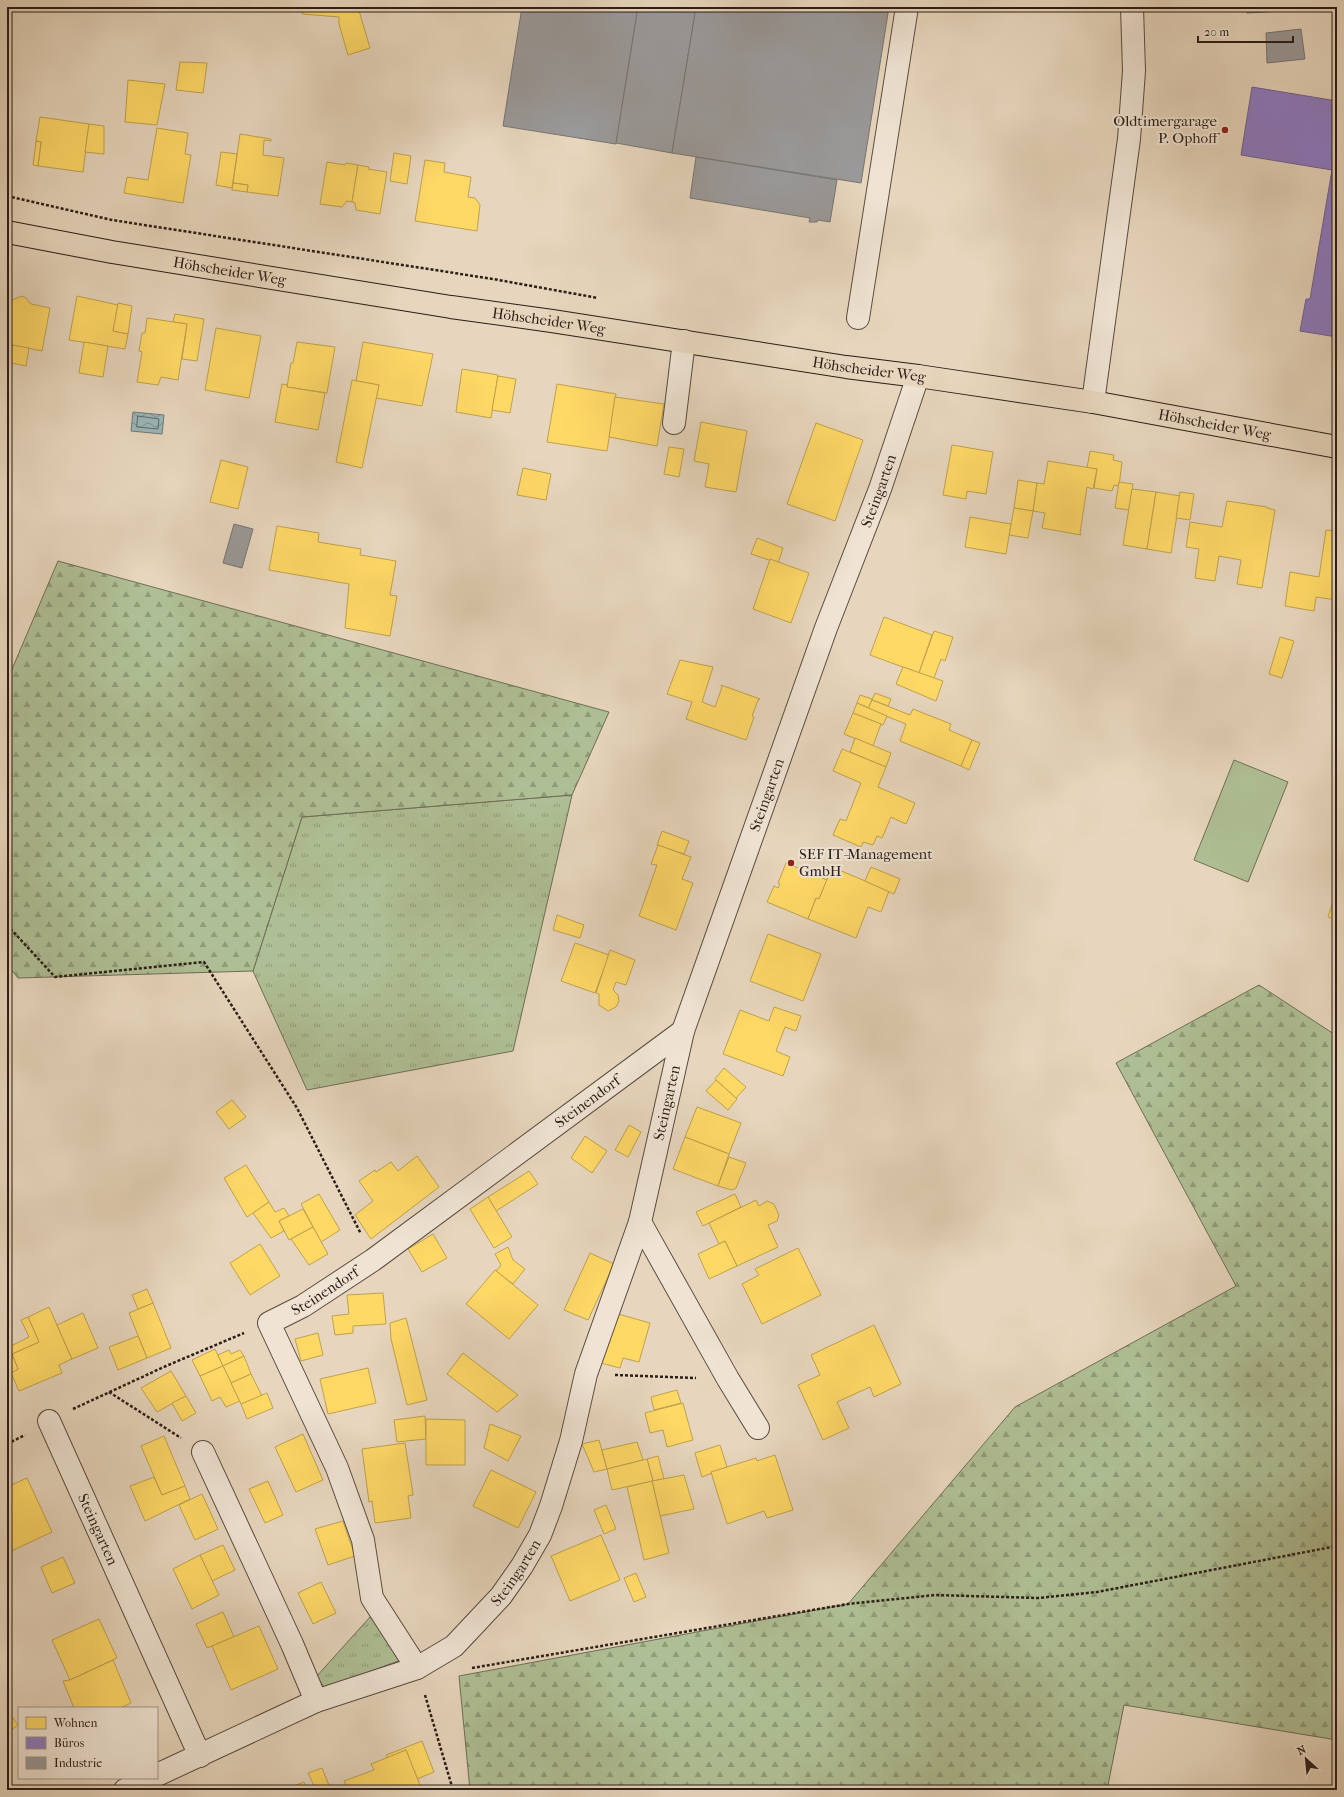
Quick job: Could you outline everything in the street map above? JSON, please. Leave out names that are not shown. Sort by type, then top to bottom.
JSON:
[{"type":"main road","name":"Höhscheider Weg","points":[[7,232],[112,252],[451,307],[684,341],[846,368],[918,376],[1093,402],[1337,447]]},
{"type":"street","points":[[858,318],[907,7]]},
{"type":"street","points":[[1093,402],[1128,153],[1134,71],[1132,7]]},
{"type":"street","points":[[674,423],[684,341]]},
{"type":"street","name":"Steingarten","points":[[158,1775],[316,1701],[417,1668],[454,1646],[501,1596],[540,1535],[556,1491],[571,1441],[586,1374],[640,1222],[683,1031],[821,643],[880,489],[918,376]]},
{"type":"street","name":"Steinendorf","points":[[269,1323],[303,1306],[373,1260],[683,1031]]},
{"type":"street","points":[[640,1222],[728,1379],[758,1428]]},
{"type":"street","points":[[269,1323],[337,1468],[363,1540],[372,1598],[417,1668]]},
{"type":"street","name":"Steingarten","points":[[49,1421],[200,1756]]},
{"type":"street","points":[[203,1452],[292,1644],[316,1701]]},
{"type":"street","points":[[125,1790],[149,1779]]},
{"type":"path","points":[[7,925],[55,977],[204,962],[297,1108],[373,1260]]},
{"type":"path","points":[[49,1421],[166,1366],[269,1323]]},
{"type":"path","points":[[586,1374],[728,1379]]},
{"type":"path","points":[[109,1392],[203,1452]]},
{"type":"path","points":[[469,1668],[848,1604],[935,1595],[1038,1598],[1097,1592],[1337,1546]]},
{"type":"path","points":[[417,1668],[453,1790]]},
{"type":"green space","points":[[58,561],[609,712],[572,795],[302,817],[253,971],[18,978],[7,964],[7,681]]},
{"type":"green space","points":[[1234,760],[1288,782],[1248,882],[1194,860]]},
{"type":"green space","points":[[572,795],[513,1051],[307,1090],[253,971],[302,817]]},
{"type":"green space","points":[[1259,985],[1337,1036],[1337,1740],[1124,1705],[1107,1790],[470,1790],[459,1676],[848,1604],[1015,1407],[1236,1286],[1116,1063]]},
{"type":"green space","points":[[370,1617],[404,1659],[325,1688],[316,1677]]},
{"type":"water","points":[[133,412],[164,415],[162,434],[131,431]]},
{"type":"building: Wohnen","points":[[240,7],[268,7],[268,9],[240,9]]},
{"type":"building: Wohnen","points":[[302,7],[358,7],[370,48],[348,55],[339,24],[339,17],[302,14]]},
{"type":"building: Wohnen","points":[[180,62],[207,63],[203,93],[176,90]]},
{"type":"building: Wohnen","points":[[128,80],[165,84],[157,125],[125,122]]},
{"type":"building: Wohnen","points":[[40,117],[89,124],[83,172],[38,166],[41,142],[36,141]]},
{"type":"building: Wohnen","points":[[89,124],[104,126],[104,154],[85,152]]},
{"type":"building: Wohnen","points":[[157,128],[188,133],[185,154],[191,155],[183,203],[124,193],[127,177],[148,180]]},
{"type":"building: Wohnen","points":[[240,134],[271,139],[271,141],[264,140],[263,155],[284,158],[278,196],[247,192],[248,185],[233,183]]},
{"type":"building: Wohnen","points":[[36,141],[41,142],[38,166],[33,165]]},
{"type":"building: Wohnen","points":[[221,152],[237,154],[232,188],[216,185]]},
{"type":"building: Wohnen","points":[[394,153],[411,156],[407,184],[390,181]]},
{"type":"building: Wohnen","points":[[425,160],[445,163],[444,172],[471,177],[468,197],[475,198],[480,205],[477,231],[415,221]]},
{"type":"building: Wohnen","points":[[327,162],[345,165],[346,163],[358,165],[352,202],[347,201],[342,207],[320,204]]},
{"type":"building: Wohnen","points":[[358,165],[369,167],[368,169],[387,172],[380,214],[356,210],[355,203],[352,202]]},
{"type":"building: Wohnen","points":[[233,183],[248,185],[247,192],[232,190]]},
{"type":"building: Wohnen","points":[[22,296],[31,304],[50,308],[42,351],[7,344],[7,322],[12,300]]},
{"type":"building: Wohnen","points":[[77,296],[118,305],[113,331],[128,334],[125,349],[69,340]]},
{"type":"building: Wohnen","points":[[118,303],[132,306],[128,334],[113,331]]},
{"type":"building: Wohnen","points":[[175,314],[204,319],[197,361],[182,359],[187,324],[173,322]]},
{"type":"building: Wohnen","points":[[147,318],[187,324],[178,380],[161,377],[158,385],[137,382],[142,352],[139,351],[142,333],[145,333]]},
{"type":"building: Wohnen","points":[[216,328],[261,336],[249,398],[205,390]]},
{"type":"building: Wohnen","points":[[84,342],[108,346],[103,377],[79,373]]},
{"type":"building: Wohnen","points":[[297,342],[335,347],[327,393],[287,387],[291,363],[293,363]]},
{"type":"building: Wohnen","points":[[363,342],[433,354],[422,406],[376,398],[379,385],[356,381]]},
{"type":"building: Wohnen","points":[[7,344],[29,348],[26,366],[7,362]]},
{"type":"building: Wohnen","points":[[462,369],[498,375],[491,418],[456,412]]},
{"type":"building: Wohnen","points":[[498,376],[516,379],[510,413],[492,410]]},
{"type":"building: Wohnen","points":[[352,380],[379,385],[362,468],[336,462]]},
{"type":"building: Wohnen","points":[[282,384],[287,385],[287,387],[325,393],[318,430],[275,422]]},
{"type":"building: Wohnen","points":[[557,384],[616,394],[607,451],[547,442]]},
{"type":"building: Wohnen","points":[[615,397],[664,404],[657,446],[609,437]]},
{"type":"building: Wohnen","points":[[701,422],[747,431],[736,492],[705,487],[709,464],[694,461]]},
{"type":"building: Wohnen","points":[[816,423],[863,440],[835,521],[787,504]]},
{"type":"building: Wohnen","points":[[952,445],[993,452],[986,494],[967,491],[966,499],[943,495]]},
{"type":"building: Wohnen","points":[[669,447],[684,449],[679,477],[664,474]]},
{"type":"building: Wohnen","points":[[1090,451],[1114,455],[1113,460],[1122,462],[1119,486],[1114,485],[1112,491],[1094,488],[1097,469],[1087,468]]},
{"type":"building: Wohnen","points":[[221,460],[248,467],[238,509],[210,502]]},
{"type":"building: Wohnen","points":[[1048,461],[1097,469],[1093,489],[1087,487],[1080,533],[1081,535],[1042,528],[1045,513],[1033,511],[1037,483],[1044,484]]},
{"type":"building: Wohnen","points":[[523,468],[551,474],[546,500],[517,495]]},
{"type":"building: Wohnen","points":[[1018,480],[1037,483],[1033,511],[1014,508]]},
{"type":"building: Wohnen","points":[[1119,482],[1133,484],[1129,510],[1115,508]]},
{"type":"building: Wohnen","points":[[1132,489],[1156,492],[1147,549],[1123,545]]},
{"type":"building: Wohnen","points":[[1156,492],[1180,496],[1171,553],[1147,549]]},
{"type":"building: Wohnen","points":[[1180,492],[1194,494],[1190,520],[1176,518]]},
{"type":"building: Wohnen","points":[[1227,501],[1267,507],[1275,510],[1262,588],[1237,584],[1241,560],[1219,556],[1215,581],[1195,578],[1199,549],[1186,547],[1190,522],[1222,527]]},
{"type":"building: Wohnen","points":[[1014,508],[1033,511],[1028,538],[1009,535]]},
{"type":"building: Wohnen","points":[[970,517],[1011,524],[1006,554],[965,547]]},
{"type":"building: Wohnen","points":[[277,526],[319,533],[318,542],[361,549],[360,555],[396,561],[390,595],[397,596],[390,636],[345,628],[349,584],[269,570]]},
{"type":"building: Wohnen","points":[[1326,530],[1337,531],[1337,600],[1316,597],[1314,611],[1285,606],[1290,572],[1319,577]]},
{"type":"building: Wohnen","points":[[757,538],[783,548],[778,563],[751,554]]},
{"type":"building: Wohnen","points":[[770,559],[809,573],[791,623],[753,609]]},
{"type":"building: Wohnen","points":[[884,617],[932,635],[919,673],[870,655]]},
{"type":"building: Wohnen","points":[[934,631],[953,637],[945,661],[941,659],[934,678],[919,673]]},
{"type":"building: Wohnen","points":[[1280,637],[1294,641],[1282,678],[1269,674]]},
{"type":"building: Wohnen","points":[[680,660],[713,667],[702,702],[715,707],[722,687],[721,685],[760,699],[758,700],[752,716],[754,717],[746,740],[686,719],[692,702],[667,694]]},
{"type":"building: Wohnen","points":[[903,667],[943,681],[936,701],[896,684]]},
{"type":"building: Wohnen","points":[[875,693],[891,699],[888,706],[872,700]]},
{"type":"building: Wohnen","points":[[860,695],[872,699],[869,708],[857,703]]},
{"type":"building: Wohnen","points":[[872,700],[910,715],[913,709],[951,724],[949,730],[972,740],[961,766],[900,741],[906,724],[868,709]]},
{"type":"building: Wohnen","points":[[857,703],[887,716],[883,725],[853,713]]},
{"type":"building: Wohnen","points":[[853,713],[881,724],[873,746],[844,734]]},
{"type":"building: Wohnen","points":[[855,738],[891,753],[886,767],[850,752]]},
{"type":"building: Wohnen","points":[[972,740],[980,743],[969,770],[961,766]]},
{"type":"building: Wohnen","points":[[842,749],[886,767],[878,787],[915,803],[906,824],[891,817],[882,838],[877,836],[873,845],[863,842],[861,847],[833,835],[840,819],[846,821],[861,783],[833,771]]},
{"type":"building: Wohnen","points":[[662,831],[689,841],[684,854],[657,845]]},
{"type":"building: Wohnen","points":[[658,845],[691,857],[682,879],[693,883],[676,930],[639,916],[657,865],[651,864]]},
{"type":"building: Wohnen","points":[[786,863],[810,873],[814,869],[820,871],[820,877],[827,880],[819,899],[816,898],[808,919],[767,902],[774,886],[778,888],[780,884],[778,883]]},
{"type":"building: Wohnen","points":[[832,867],[889,891],[881,912],[868,907],[856,938],[808,919],[816,898],[819,899]]},
{"type":"building: Wohnen","points":[[871,867],[900,879],[894,894],[865,881]]},
{"type":"building: Wohnen","points":[[1336,892],[1337,893],[1337,920],[1328,917]]},
{"type":"building: Wohnen","points":[[557,915],[584,925],[580,938],[553,930]]},
{"type":"building: Wohnen","points":[[768,934],[821,954],[803,1001],[750,981]]},
{"type":"building: Wohnen","points":[[575,943],[609,955],[595,993],[561,981]]},
{"type":"building: Wohnen","points":[[610,950],[635,960],[626,985],[616,982],[613,990],[618,995],[619,1001],[616,1007],[608,1011],[599,1005],[599,994],[596,993]]},
{"type":"building: Wohnen","points":[[774,1007],[801,1016],[796,1031],[785,1027],[776,1051],[790,1057],[783,1076],[723,1054],[740,1010],[769,1021]]},
{"type":"building: Wohnen","points":[[724,1068],[746,1087],[736,1098],[715,1079]]},
{"type":"building: Wohnen","points":[[716,1080],[737,1099],[728,1110],[706,1091]]},
{"type":"building: Wohnen","points":[[232,1100],[246,1117],[229,1129],[216,1112]]},
{"type":"building: Wohnen","points":[[697,1107],[741,1123],[729,1154],[685,1137]]},
{"type":"building: Wohnen","points":[[629,1125],[641,1132],[628,1157],[615,1150]]},
{"type":"building: Wohnen","points":[[585,1136],[607,1151],[592,1173],[571,1158]]},
{"type":"building: Wohnen","points":[[685,1137],[729,1154],[718,1186],[673,1169]]},
{"type":"building: Wohnen","points":[[417,1156],[439,1187],[371,1239],[355,1215],[373,1201],[359,1181],[375,1170],[376,1172],[391,1162],[398,1171]]},
{"type":"building: Wohnen","points":[[729,1157],[746,1163],[736,1188],[732,1190],[718,1186]]},
{"type":"building: Wohnen","points":[[246,1165],[269,1202],[247,1217],[224,1178]]},
{"type":"building: Wohnen","points":[[529,1171],[538,1184],[496,1211],[488,1197]]},
{"type":"building: Wohnen","points":[[319,1194],[340,1230],[321,1242],[301,1204]]},
{"type":"building: Wohnen","points":[[735,1194],[741,1207],[703,1226],[696,1212]]},
{"type":"building: Wohnen","points":[[488,1197],[512,1237],[494,1248],[470,1209]]},
{"type":"building: Wohnen","points":[[756,1200],[759,1206],[767,1201],[774,1204],[779,1215],[777,1221],[768,1225],[778,1247],[737,1266],[725,1241],[719,1244],[709,1223]]},
{"type":"building: Wohnen","points":[[269,1202],[275,1212],[284,1208],[289,1216],[279,1221],[284,1231],[271,1238],[253,1213]]},
{"type":"building: Wohnen","points":[[303,1209],[313,1227],[289,1240],[279,1221]]},
{"type":"building: Wohnen","points":[[313,1227],[328,1254],[309,1265],[291,1239]]},
{"type":"building: Wohnen","points":[[433,1234],[447,1258],[422,1272],[408,1249]]},
{"type":"building: Wohnen","points":[[725,1241],[737,1266],[709,1279],[698,1254]]},
{"type":"building: Wohnen","points":[[260,1244],[280,1276],[250,1295],[230,1263]]},
{"type":"building: Wohnen","points":[[508,1247],[513,1260],[525,1269],[513,1284],[496,1271],[501,1265],[495,1254]]},
{"type":"building: Wohnen","points":[[798,1248],[821,1295],[762,1324],[742,1284],[759,1275],[755,1269]]},
{"type":"building: Wohnen","points":[[590,1253],[614,1264],[588,1320],[564,1310]]},
{"type":"building: Wohnen","points":[[495,1270],[538,1305],[509,1339],[466,1304]]},
{"type":"building: Wohnen","points":[[147,1289],[153,1303],[138,1309],[132,1295]]},
{"type":"building: Wohnen","points":[[383,1293],[386,1324],[353,1326],[353,1333],[335,1335],[332,1316],[349,1314],[347,1295]]},
{"type":"building: Wohnen","points":[[153,1303],[171,1348],[147,1358],[129,1313]]},
{"type":"building: Wohnen","points":[[49,1307],[72,1359],[59,1365],[62,1373],[19,1391],[11,1373],[18,1369],[12,1354],[39,1342],[28,1317]]},
{"type":"building: Wohnen","points":[[611,1312],[650,1323],[639,1362],[623,1358],[620,1368],[597,1362]]},
{"type":"building: Wohnen","points":[[83,1313],[98,1348],[72,1359],[57,1325]]},
{"type":"building: Wohnen","points":[[28,1317],[39,1342],[12,1354],[18,1369],[11,1373],[7,1363],[7,1348],[29,1337],[21,1320]]},
{"type":"building: Wohnen","points":[[406,1318],[427,1400],[407,1405],[391,1339],[390,1323]]},
{"type":"building: Wohnen","points":[[874,1325],[901,1384],[874,1397],[870,1387],[837,1402],[849,1428],[823,1440],[798,1385],[820,1375],[811,1355]]},
{"type":"building: Wohnen","points":[[318,1333],[323,1355],[301,1361],[295,1339]]},
{"type":"building: Wohnen","points":[[138,1336],[147,1358],[118,1370],[109,1347]]},
{"type":"building: Wohnen","points":[[215,1349],[223,1366],[200,1376],[192,1360]]},
{"type":"building: Wohnen","points":[[229,1350],[231,1354],[240,1350],[244,1356],[223,1366],[218,1355]]},
{"type":"building: Wohnen","points":[[463,1353],[518,1395],[497,1412],[447,1374]]},
{"type":"building: Wohnen","points":[[244,1356],[251,1374],[231,1383],[223,1366]]},
{"type":"building: Wohnen","points":[[223,1366],[240,1401],[226,1407],[220,1397],[212,1401],[200,1376]]},
{"type":"building: Wohnen","points":[[368,1368],[376,1403],[328,1414],[320,1379]]},
{"type":"building: Wohnen","points":[[171,1371],[186,1396],[157,1412],[141,1388]]},
{"type":"building: Wohnen","points":[[251,1374],[262,1396],[241,1404],[231,1383]]},
{"type":"building: Wohnen","points":[[677,1390],[681,1403],[654,1410],[651,1397]]},
{"type":"building: Wohnen","points":[[267,1393],[273,1408],[247,1419],[241,1404]]},
{"type":"building: Wohnen","points":[[186,1396],[196,1413],[182,1421],[172,1403]]},
{"type":"building: Wohnen","points":[[683,1403],[693,1440],[667,1447],[663,1430],[650,1433],[645,1413]]},
{"type":"building: Wohnen","points":[[425,1416],[426,1439],[397,1442],[394,1420]]},
{"type":"building: Wohnen","points":[[426,1419],[465,1420],[465,1465],[426,1465]]},
{"type":"building: Wohnen","points":[[490,1424],[521,1436],[508,1461],[484,1448]]},
{"type":"building: Wohnen","points":[[303,1434],[323,1480],[296,1492],[275,1447]]},
{"type":"building: Wohnen","points":[[164,1436],[185,1486],[162,1495],[141,1446]]},
{"type":"building: Wohnen","points":[[599,1440],[607,1469],[594,1472],[582,1444]]},
{"type":"building: Wohnen","points":[[637,1442],[643,1460],[607,1469],[602,1450]]},
{"type":"building: Wohnen","points":[[405,1443],[413,1494],[408,1496],[411,1518],[375,1523],[372,1501],[369,1502],[362,1449]]},
{"type":"building: Wohnen","points":[[720,1445],[727,1467],[702,1477],[695,1453]]},
{"type":"building: Wohnen","points":[[775,1455],[793,1510],[767,1518],[764,1511],[727,1524],[711,1472],[756,1458],[757,1461]]},
{"type":"building: Wohnen","points":[[658,1456],[664,1479],[653,1481],[647,1459]]},
{"type":"building: Wohnen","points":[[647,1459],[653,1481],[612,1490],[607,1469]]},
{"type":"building: Wohnen","points":[[491,1470],[536,1492],[518,1528],[473,1506]]},
{"type":"building: Wohnen","points":[[684,1475],[694,1509],[660,1516],[652,1481]]},
{"type":"building: Wohnen","points":[[154,1477],[162,1495],[185,1486],[190,1499],[145,1521],[130,1486]]},
{"type":"building: Wohnen","points":[[27,1478],[52,1532],[7,1553],[7,1487]]},
{"type":"building: Wohnen","points":[[268,1481],[283,1515],[265,1523],[249,1489]]},
{"type":"building: Wohnen","points":[[652,1481],[669,1553],[644,1560],[627,1487]]},
{"type":"building: Wohnen","points":[[202,1494],[218,1529],[195,1540],[179,1505]]},
{"type":"building: Wohnen","points":[[606,1505],[616,1529],[604,1534],[594,1510]]},
{"type":"building: Wohnen","points":[[343,1521],[355,1556],[328,1565],[315,1529]]},
{"type":"building: Wohnen","points":[[601,1535],[620,1580],[570,1601],[551,1556]]},
{"type":"building: Wohnen","points":[[223,1545],[235,1570],[212,1581],[200,1555]]},
{"type":"building: Wohnen","points":[[200,1555],[219,1595],[192,1609],[173,1569]]},
{"type":"building: Wohnen","points":[[63,1557],[75,1583],[52,1593],[41,1567]]},
{"type":"building: Wohnen","points":[[636,1573],[646,1597],[634,1602],[624,1578]]},
{"type":"building: Wohnen","points":[[321,1582],[336,1613],[313,1624],[298,1593]]},
{"type":"building: Wohnen","points":[[223,1612],[234,1637],[207,1648],[196,1624]]},
{"type":"building: Wohnen","points":[[99,1619],[117,1658],[70,1680],[52,1640]]},
{"type":"building: Wohnen","points":[[259,1626],[278,1669],[231,1690],[212,1646]]},
{"type":"building: Wohnen","points":[[113,1660],[131,1703],[122,1707],[74,1707],[63,1681],[70,1680]]},
{"type":"building: Wohnen","points":[[7,1710],[18,1725],[7,1733]]},
{"type":"building: Wohnen","points":[[422,1741],[434,1772],[417,1779],[406,1750],[388,1758],[386,1755]]},
{"type":"building: Wohnen","points":[[406,1750],[422,1790],[348,1790],[344,1781],[374,1770],[371,1764]]},
{"type":"building: Wohnen","points":[[322,1768],[331,1790],[316,1790],[308,1773]]},
{"type":"building: Wohnen","points":[[304,1782],[307,1790],[284,1790]]},
{"type":"building: Büros","points":[[1252,87],[1337,101],[1337,337],[1300,331],[1306,299],[1310,299],[1332,170],[1241,155]]},
{"type":"building: Industrie","points":[[522,7],[638,7],[616,144],[503,126]]},
{"type":"building: Industrie","points":[[638,7],[696,7],[672,153],[616,143]]},
{"type":"building: Industrie","points":[[696,7],[889,7],[861,183],[672,153]]},
{"type":"building: Industrie","points":[[1247,7],[1337,7],[1337,8],[1247,13]]},
{"type":"building: Industrie","points":[[1301,29],[1305,59],[1267,63],[1266,33]]},
{"type":"building: Industrie","points":[[696,157],[837,180],[830,222],[818,220],[817,222],[809,222],[810,218],[690,198]]},
{"type":"building: Industrie","points":[[234,524],[253,529],[242,568],[223,563]]},
{"type":"place","name":"Oldtimergarage P. Ophoff","points":[[1225,130]]},
{"type":"place","name":"SEF IT-Management GmbH","points":[[791,863]]}]
